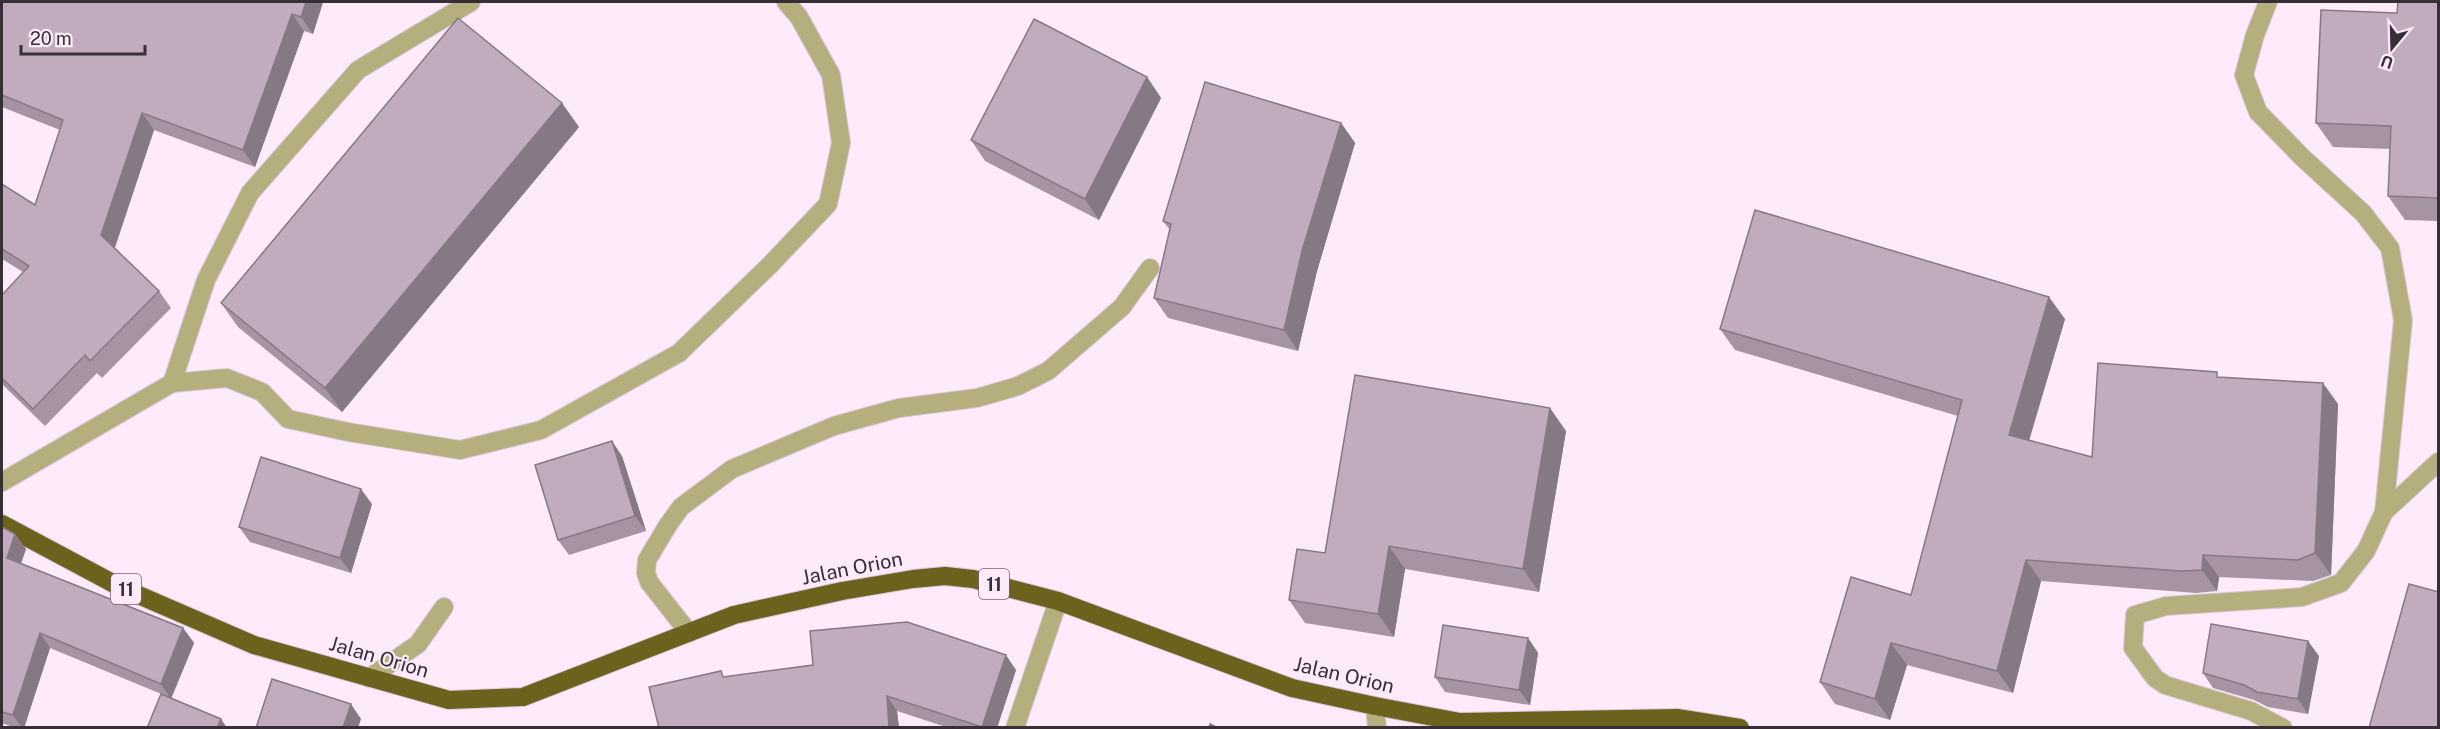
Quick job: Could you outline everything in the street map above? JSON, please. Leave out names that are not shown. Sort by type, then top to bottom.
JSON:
[{"type":"highway","name":"Jalan Orion","points":[[2,524],[120,587],[254,645],[449,700],[524,697],[734,615],[842,591],[945,576],[972,579],[1058,600],[1292,688],[1375,706],[1460,722],[1677,718],[1740,728]]},
{"type":"street","points":[[172,383],[206,280],[250,193],[358,70],[471,2]]},
{"type":"street","points":[[2,482],[172,383],[227,378],[262,392],[288,419],[348,432],[460,450],[541,430],[679,353],[770,266],[828,204],[842,142],[831,75],[799,17],[786,2]]},
{"type":"street","points":[[2268,2],[2255,35],[2244,75],[2258,112],[2303,158],[2363,213],[2390,248],[2403,320],[2384,512],[2366,550],[2341,584],[2302,597],[2166,606],[2135,615],[2133,648],[2156,678],[2165,685],[2251,711],[2283,728]]},
{"type":"street","points":[[689,633],[649,582],[646,573],[647,560],[681,507],[732,469],[834,426],[899,408],[977,398],[1018,386],[1048,371],[1122,307],[1150,268]]},
{"type":"street","points":[[2384,512],[2439,462]]},
{"type":"street","points":[[1015,728],[1058,600]]},
{"type":"street","points":[[369,678],[418,644],[444,607]]},
{"type":"street","points":[[1375,706],[1377,728]]},
{"type":"building","points":[[2,2],[306,2],[301,17],[292,14],[243,150],[142,113],[101,235],[159,291],[90,361],[85,355],[33,409],[2,378],[2,295],[29,266],[2,249],[2,184],[35,205],[63,120],[2,95]]},
{"type":"building","points":[[2398,2],[2439,2],[2439,198],[2388,196],[2391,126],[2316,123],[2321,10],[2397,13]]},
{"type":"building","points":[[458,18],[562,103],[325,388],[221,303]]},
{"type":"building","points":[[1034,19],[1147,77],[1085,199],[971,140]]},
{"type":"building","points":[[1205,82],[1341,123],[1302,251],[1284,330],[1154,298],[1171,224],[1163,221]]},
{"type":"building","points":[[1755,210],[2049,297],[2009,435],[2092,457],[2098,363],[2217,372],[2217,377],[2323,383],[2315,553],[2298,560],[2203,555],[2202,570],[2181,571],[2026,560],[1997,671],[1891,643],[1875,699],[1820,682],[1851,577],[1911,595],[1962,400],[1720,329]]},
{"type":"building","points":[[1355,375],[1550,408],[1523,569],[1389,546],[1378,614],[1289,600],[1297,549],[1325,553]]},
{"type":"building","points":[[612,441],[635,516],[558,540],[535,465]]},
{"type":"building","points":[[261,457],[361,489],[340,558],[239,527]]},
{"type":"building","points":[[2,527],[15,534],[7,558],[183,628],[161,684],[40,633],[13,715],[2,712]]},
{"type":"building","points":[[2409,584],[2439,592],[2439,728],[2369,728]]},
{"type":"building","points":[[907,622],[1006,655],[982,727],[887,696],[889,728],[659,728],[649,687],[721,671],[723,677],[813,665],[810,631]]},
{"type":"building","points":[[2211,624],[2308,641],[2298,699],[2257,692],[2244,685],[2203,673]]},
{"type":"building","points":[[1443,625],[1528,638],[1519,690],[1435,677]]},
{"type":"building","points":[[272,679],[351,704],[343,728],[256,728]]},
{"type":"building","points":[[161,694],[221,719],[217,728],[147,728]]}]
